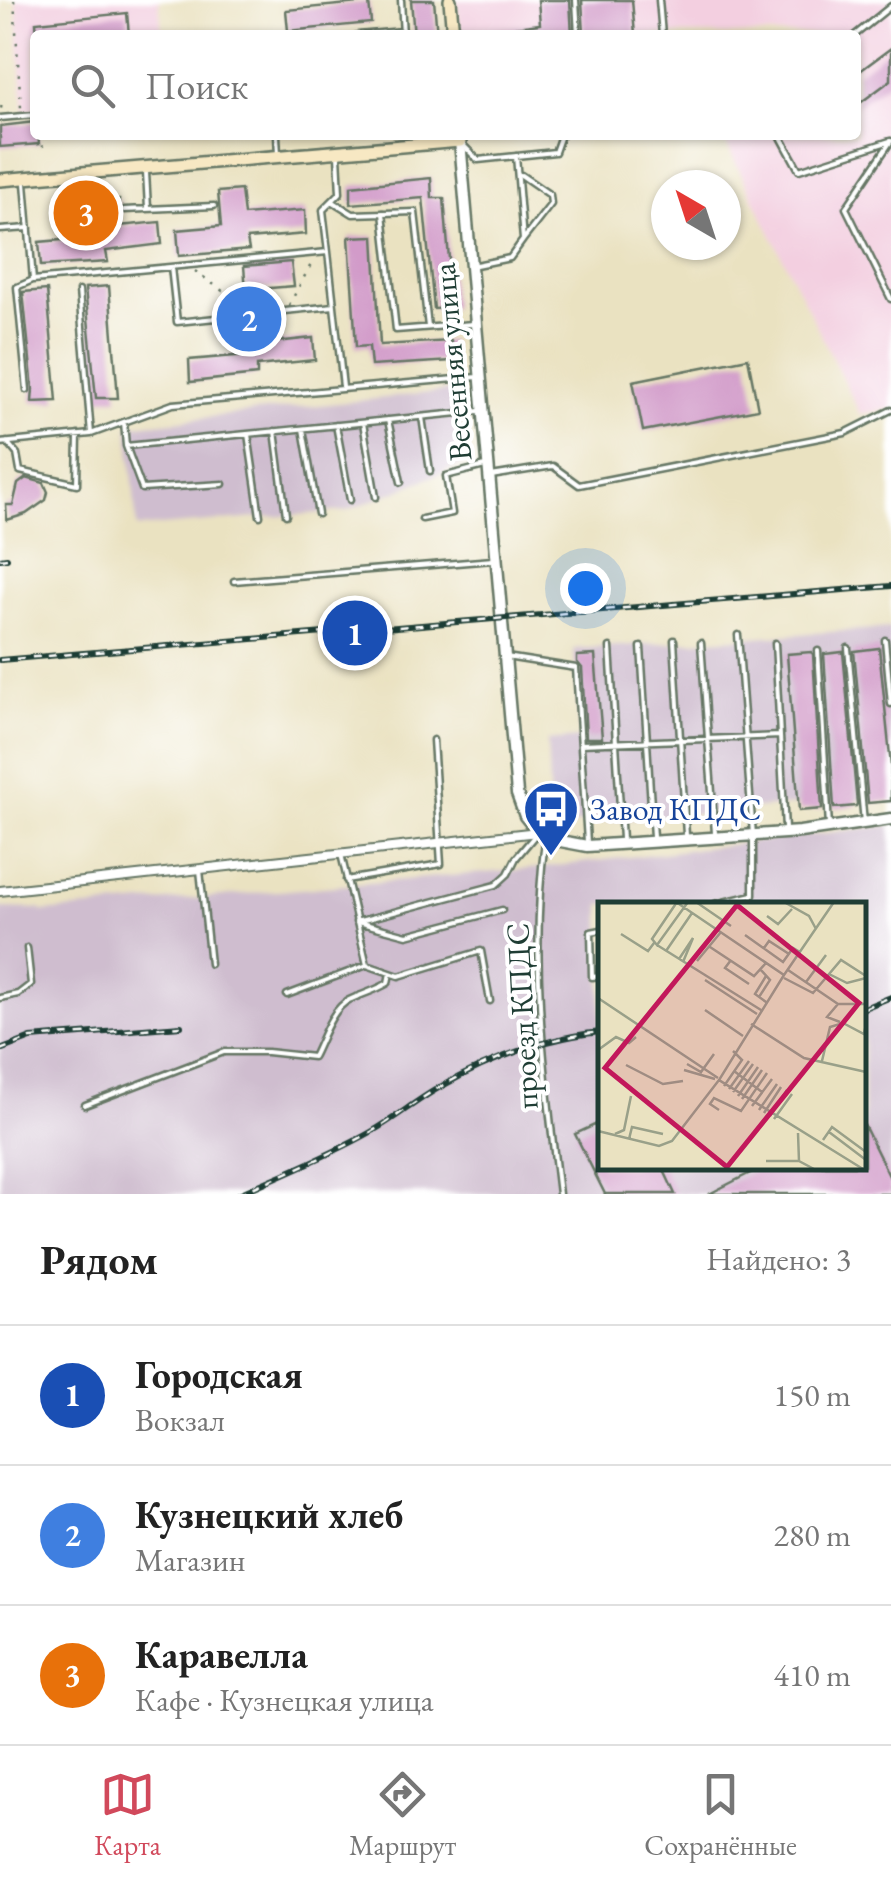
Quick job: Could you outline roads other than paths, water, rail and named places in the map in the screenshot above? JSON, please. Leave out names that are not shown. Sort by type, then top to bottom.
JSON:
[{"type":"main road","points":[[450,0],[453,30]]},
{"type":"main road","points":[[0,180],[441,140]]},
{"type":"street","name":"Весенняя улица","points":[[460,140],[518,794],[525,816],[542,834]]},
{"type":"street","points":[[0,892],[542,834],[567,844],[587,846],[753,836],[891,819]]},
{"type":"lane","points":[[400,0],[403,30]]},
{"type":"lane","points":[[576,0],[578,30]]},
{"type":"lane","points":[[659,0],[662,30]]},
{"type":"lane","points":[[861,30],[891,6]]},
{"type":"lane","points":[[0,118],[30,115]]},
{"type":"lane","points":[[277,140],[278,156]]},
{"type":"lane","points":[[462,140],[478,160],[556,152],[560,140]]},
{"type":"lane","points":[[783,140],[799,170],[891,141]]},
{"type":"lane","points":[[891,141],[846,208],[891,299]]},
{"type":"lane","points":[[337,151],[340,193],[323,210],[343,388]]},
{"type":"lane","points":[[516,156],[523,240]]},
{"type":"lane","points":[[146,168],[148,209]]},
{"type":"lane","points":[[471,266],[510,258],[551,204],[550,194],[518,174]]},
{"type":"lane","points":[[25,178],[33,280]]},
{"type":"lane","points":[[332,201],[352,214],[415,212],[428,327]]},
{"type":"lane","points":[[124,210],[214,206]]},
{"type":"lane","points":[[383,213],[396,330],[476,324]]},
{"type":"lane","points":[[0,230],[29,228]]},
{"type":"lane","points":[[27,390],[18,288],[33,280],[328,252]]},
{"type":"lane","points":[[171,267],[177,322],[334,306]]},
{"type":"lane","points":[[79,290],[91,434]]},
{"type":"lane","points":[[4,442],[91,434],[173,404],[481,376]]},
{"type":"lane","points":[[422,519],[452,513],[446,476],[553,466],[579,485],[845,434],[891,410]]},
{"type":"lane","points":[[126,446],[484,411]]},
{"type":"lane","points":[[422,417],[430,471]]},
{"type":"lane","points":[[388,420],[401,482]]},
{"type":"lane","points":[[124,422],[126,446],[142,490],[223,484]]},
{"type":"lane","points":[[363,423],[376,497]]},
{"type":"lane","points":[[336,426],[350,500]]},
{"type":"lane","points":[[303,428],[318,514]]},
{"type":"lane","points":[[274,431],[286,515]]},
{"type":"lane","points":[[248,434],[260,516]]},
{"type":"lane","points":[[4,442],[17,454],[20,471],[77,484],[78,435]]},
{"type":"lane","points":[[234,580],[498,559]]},
{"type":"lane","points":[[723,902],[753,895],[753,836],[738,635]]},
{"type":"lane","points":[[674,640],[686,840]]},
{"type":"lane","points":[[885,640],[891,704]]},
{"type":"lane","points":[[702,642],[716,838]]},
{"type":"lane","points":[[774,643],[785,833]]},
{"type":"lane","points":[[641,647],[653,842]]},
{"type":"lane","points":[[610,648],[622,844]]},
{"type":"lane","points":[[848,648],[864,823]]},
{"type":"lane","points":[[818,651],[830,828]]},
{"type":"lane","points":[[506,656],[576,668],[587,846]]},
{"type":"lane","points":[[581,744],[780,736]]},
{"type":"lane","points":[[346,880],[441,864],[434,740]]},
{"type":"lane","points":[[356,922],[496,885],[508,874],[516,858],[542,834]]},
{"type":"lane","name":"проезд КПДС","points":[[542,834],[541,1045],[559,1194]]},
{"type":"lane","points":[[341,854],[367,965]]},
{"type":"lane","points":[[200,870],[210,964]]},
{"type":"lane","points":[[356,922],[408,935],[502,910]]},
{"type":"lane","points":[[598,931],[591,932],[592,977],[598,976]]},
{"type":"lane","points":[[0,998],[18,994],[30,984],[27,948]]},
{"type":"lane","points":[[287,994],[367,965],[399,976],[481,951],[490,1000]]},
{"type":"lane","points":[[85,1104],[224,1052],[312,1057],[339,1007],[378,990],[388,983],[390,973]]},
{"type":"railway","points":[[0,559],[7,558]]},
{"type":"railway","points":[[0,660],[891,586]]},
{"type":"railway","points":[[866,1007],[891,997]]},
{"type":"railway","points":[[0,1050],[31,1038],[181,1026]]},
{"type":"railway","points":[[239,1194],[355,1141],[433,1091],[480,1067],[538,1044],[598,1032]]},
{"type":"place","name":"Каравелла","points":[[86,213]]},
{"type":"place","name":"Кузнецкий хлеб","points":[[249,319]]},
{"type":"place","name":"Городская","points":[[355,633]]},
{"type":"place","name":"Завод КПДС","points":[[551,858]]}]
